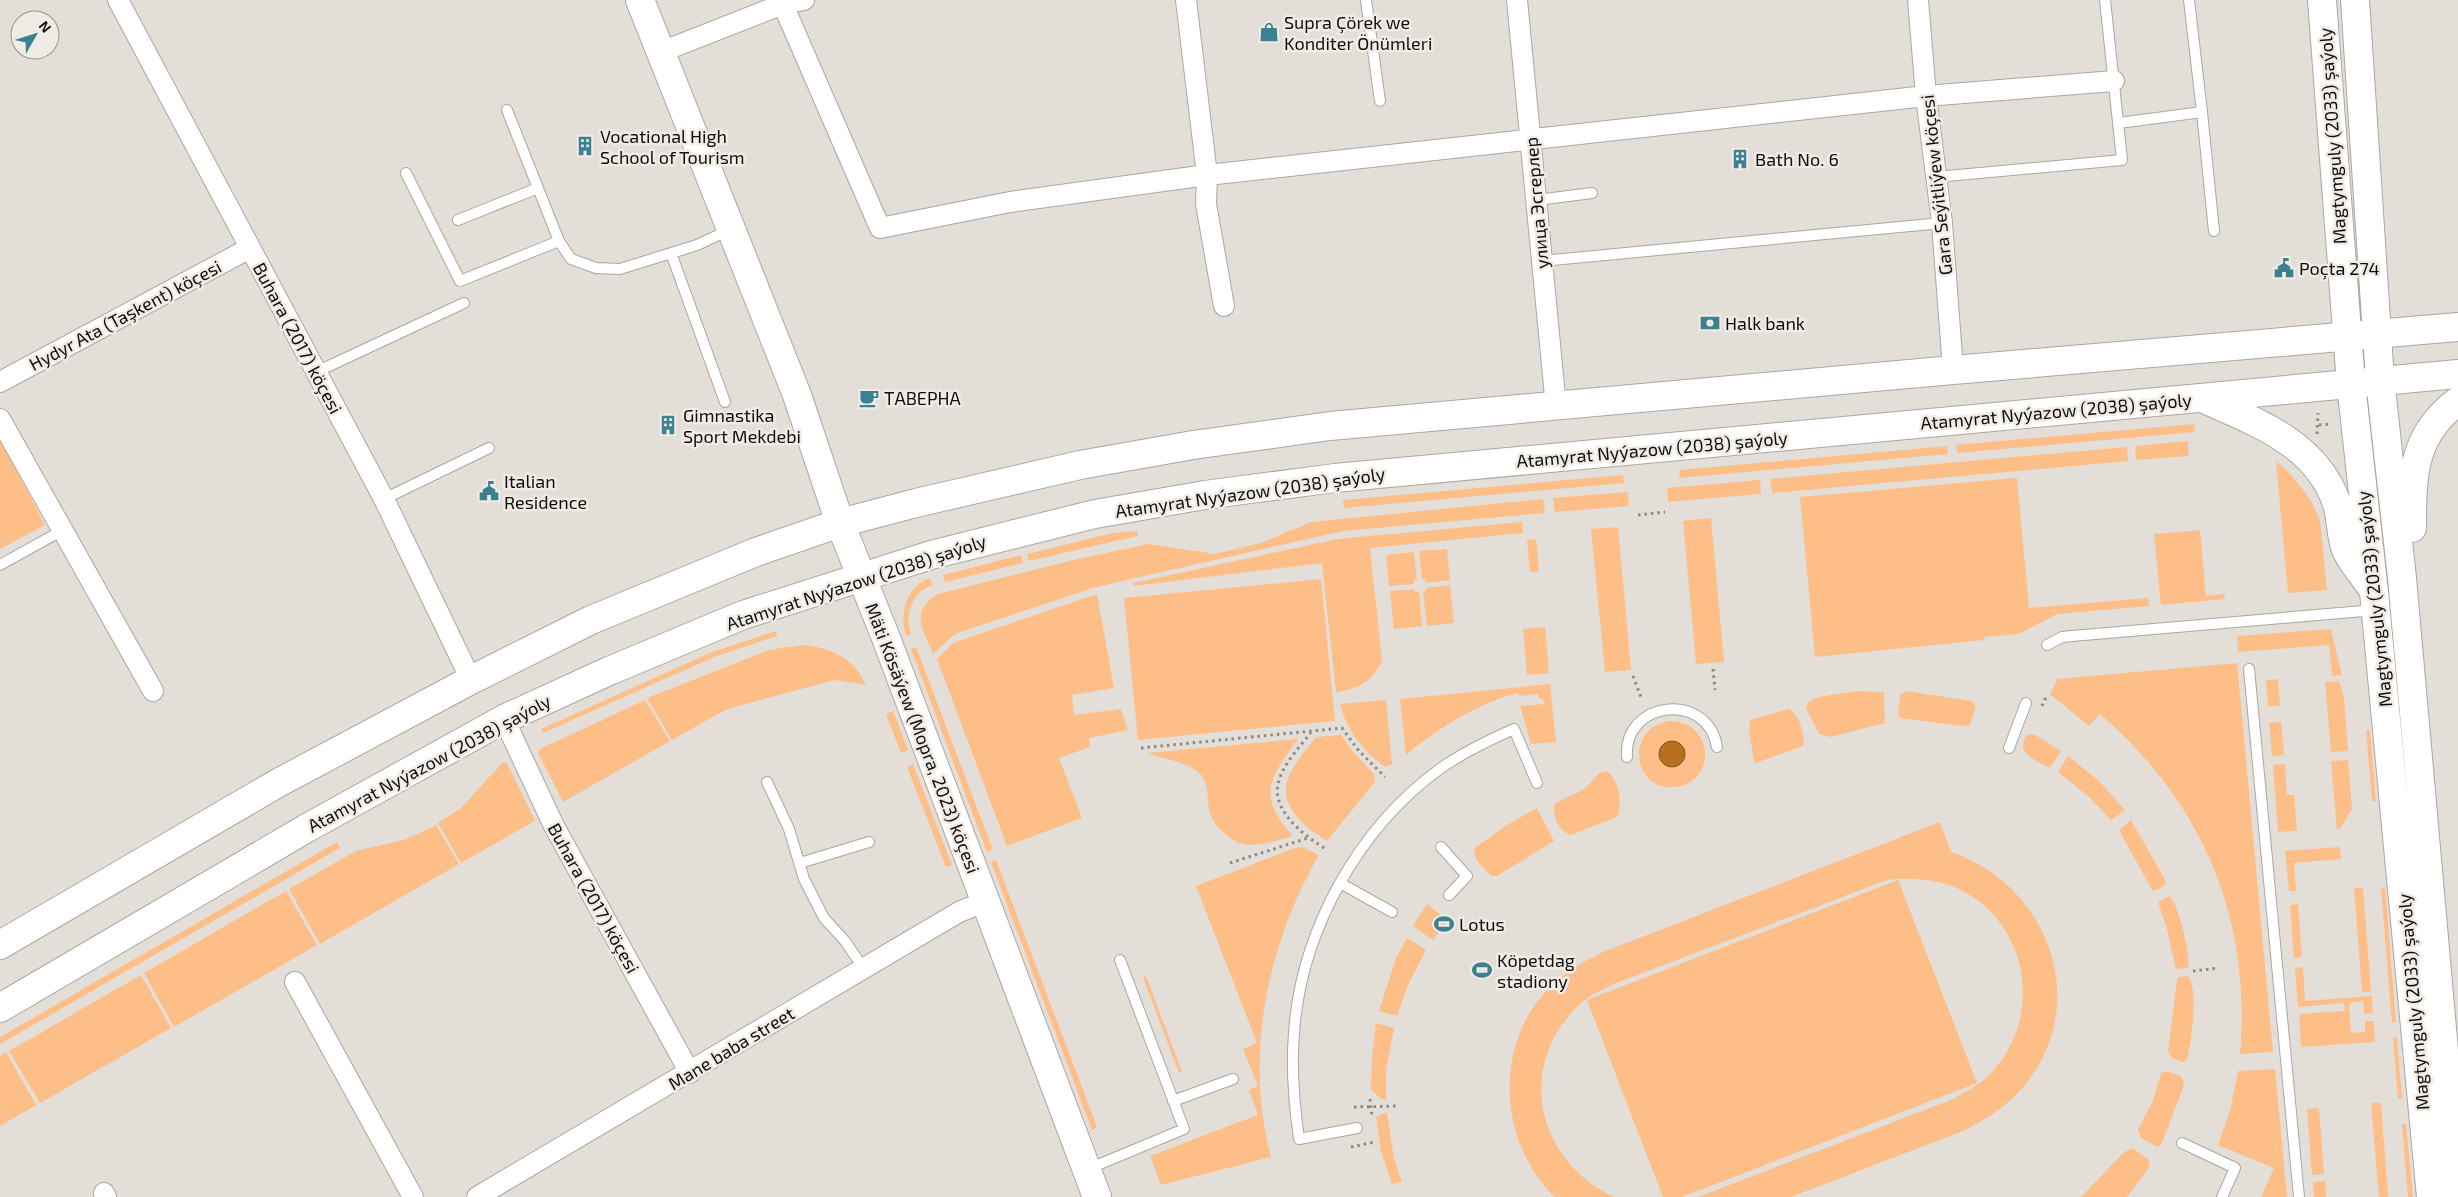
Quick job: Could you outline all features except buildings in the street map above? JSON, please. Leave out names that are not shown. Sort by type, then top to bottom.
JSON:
[{"type":"main road","name":"Mäti Kösäýew (Mopra, 2023) köçesi","points":[[640,0],[797,396],[840,523],[986,901],[1097,1197]]},
{"type":"main road","name":"Magtymguly (2033) şaýoly","points":[[2322,0],[2351,384],[2375,601],[2431,1197]]},
{"type":"main road","name":"Magtymguly (2033) şaýoly","points":[[2355,0],[2380,380],[2452,1065],[2457,1197]]},
{"type":"main road","points":[[0,945],[278,783],[471,680],[591,620],[756,552],[840,523],[1080,465],[1194,445],[1330,426],[2458,327]]},
{"type":"main road","name":"Atamyrat Nyýazow (2038) şaýoly","points":[[0,1008],[307,828],[504,719],[609,671],[743,615],[931,555],[1096,514],[1215,494],[1345,477],[2458,374]]},
{"type":"main road","points":[[2204,399],[2272,430],[2294,445],[2317,467],[2336,501],[2346,550],[2375,601]]},
{"type":"main road","points":[[2402,578],[2412,543],[2412,487],[2415,460],[2423,442],[2436,423],[2458,401]]},
{"type":"street","name":"Buhara (2017) köçesi","points":[[118,0],[384,499],[471,680]]},
{"type":"street","points":[[660,52],[782,2],[804,0]]},
{"type":"street","points":[[1186,0],[1207,174],[1206,204],[1224,306]]},
{"type":"street","name":"улица Эсгерлер","points":[[1517,0],[1556,406]]},
{"type":"street","name":"Gara Seýitliýew köçesi","points":[[1918,0],[1926,96],[1942,223],[1953,370]]},
{"type":"street","points":[[782,2],[880,228],[1010,202],[1207,174],[1926,96],[2114,81]]},
{"type":"street","name":"Hydyr Ata (Taşkent) köçesi","points":[[0,382],[250,248]]},
{"type":"street","points":[[0,419],[153,691]]},
{"type":"street","name":"Buhara (2017) köçesi","points":[[504,719],[554,826],[690,1073]]},
{"type":"street","name":"Mane baba street","points":[[477,1197],[690,1073],[959,912],[986,901]]},
{"type":"street","points":[[295,982],[413,1197]]},
{"type":"lane","points":[[1366,0],[1380,102]]},
{"type":"lane","points":[[1936,177],[2122,160],[2105,0]]},
{"type":"lane","points":[[2189,0],[2214,231]]},
{"type":"lane","points":[[507,110],[559,240],[571,259],[596,268],[620,269],[672,253],[732,229]]},
{"type":"lane","points":[[2119,123],[2202,112]]},
{"type":"lane","points":[[406,173],[460,281],[559,240]]},
{"type":"lane","points":[[458,220],[538,188]]},
{"type":"lane","points":[[1536,200],[1592,193]]},
{"type":"lane","points":[[1542,262],[1942,223]]},
{"type":"lane","points":[[672,253],[725,402]]},
{"type":"lane","points":[[316,372],[464,303]]},
{"type":"lane","points":[[384,499],[489,448]]},
{"type":"lane","points":[[0,565],[63,530]]},
{"type":"lane","points":[[2047,645],[2062,638],[2072,636],[2375,601]]},
{"type":"lane","points":[[2248,669],[2299,1197]]},
{"type":"lane","points":[[2009,748],[2026,703]]},
{"type":"lane","points":[[1627,756],[1628,743],[1634,728],[1652,713],[1667,709],[1683,710],[1698,717],[1709,728],[1716,747]]},
{"type":"lane","points":[[1357,1128],[1299,1139],[1294,1090],[1294,1031],[1304,974],[1322,922],[1340,883],[1377,830],[1409,795],[1441,768],[1487,741],[1514,728],[1537,783]]},
{"type":"lane","points":[[767,782],[789,829],[804,879],[824,918],[846,941],[864,969]]},
{"type":"lane","points":[[800,863],[869,842]]},
{"type":"lane","points":[[1441,847],[1467,876],[1449,895]]},
{"type":"lane","points":[[1340,883],[1392,912]]},
{"type":"lane","points":[[1087,1170],[1184,1129],[1120,960]]},
{"type":"lane","points":[[1173,1101],[1233,1079]]},
{"type":"lane","points":[[2182,1143],[2236,1168],[2222,1197]]},
{"type":"path","points":[[2318,413],[2319,425]]},
{"type":"path","points":[[1638,515],[1665,512]]},
{"type":"path","points":[[1713,669],[1715,690]]},
{"type":"path","points":[[1633,676],[1642,700]]},
{"type":"path","points":[[1141,748],[1342,728],[1359,751],[1385,777]]},
{"type":"path","points":[[1312,731],[1283,771],[1278,785],[1278,798],[1284,811],[1308,838],[1326,849]]},
{"type":"path","points":[[1230,863],[1308,838]]},
{"type":"path","points":[[2193,971],[2219,968]]},
{"type":"path","points":[[1370,1099],[1372,1116]]},
{"type":"path","points":[[1354,1107],[1396,1106]]},
{"type":"path","points":[[1351,1147],[1374,1142]]},
{"type":"shaded area","points":[[2194,424],[2195,432],[1957,453],[1956,445]]},
{"type":"shaded area","points":[[0,439],[45,525],[0,549]]},
{"type":"shaded area","points":[[2188,441],[2189,456],[2136,460],[2135,446]]},
{"type":"shaded area","points":[[1947,446],[1948,454],[1680,478],[1679,470]]},
{"type":"shaded area","points":[[2127,447],[2128,461],[1772,493],[1770,479]]},
{"type":"shaded area","points":[[2276,461],[2302,488],[2312,503],[2320,521],[2327,590],[2288,593]]},
{"type":"shaded area","points":[[1623,475],[1624,483],[1344,508],[1343,500]]},
{"type":"shaded area","points":[[2017,478],[2029,608],[2148,598],[2149,606],[2057,614],[2019,634],[1985,637],[1984,640],[1815,657],[1800,497]]},
{"type":"shaded area","points":[[1760,480],[1761,494],[1668,502],[1667,488]]},
{"type":"shaded area","points":[[1628,492],[1629,506],[1555,512],[1553,498]]},
{"type":"shaded area","points":[[1543,499],[1545,513],[1343,531],[1093,588],[955,634],[933,654],[925,637],[921,621],[924,607],[929,600],[938,594],[1069,561],[1148,544],[1215,554],[1261,543],[1311,522]]},
{"type":"shaded area","points":[[1711,518],[1724,662],[1696,664],[1683,521]]},
{"type":"shaded area","points":[[1522,522],[1523,533],[1370,548],[1382,661],[1374,674],[1364,683],[1351,689],[1336,692],[1322,563],[1134,586],[1133,583],[1338,539]]},
{"type":"shaded area","points":[[1618,527],[1631,670],[1605,672],[1591,529]]},
{"type":"shaded area","points":[[2200,530],[2206,596],[2224,594],[2225,599],[2161,605],[2154,534]]},
{"type":"shaded area","points":[[1137,531],[1138,536],[1029,561],[1027,554],[1113,533]]},
{"type":"shaded area","points":[[1536,539],[1539,571],[1530,572],[1527,540]]},
{"type":"shaded area","points":[[1447,549],[1450,580],[1426,583],[1425,579],[1422,579],[1419,551]]},
{"type":"shaded area","points":[[1414,552],[1417,580],[1414,580],[1414,584],[1389,586],[1386,555]]},
{"type":"shaded area","points":[[1021,555],[1023,563],[945,582],[943,575]]},
{"type":"shaded area","points":[[930,578],[932,585],[919,593],[911,605],[909,627],[911,634],[906,636],[903,619],[906,602],[915,587]]},
{"type":"shaded area","points":[[1321,579],[1335,721],[1138,740],[1124,598]]},
{"type":"shaded area","points":[[1450,585],[1454,623],[1427,626],[1423,591],[1426,591],[1426,588]]},
{"type":"shaded area","points":[[1415,589],[1415,592],[1419,592],[1422,626],[1394,629],[1390,591]]},
{"type":"shaded area","points":[[1097,594],[1114,688],[1072,695],[1074,715],[1121,709],[1128,730],[1089,738],[1090,747],[1059,758],[1082,818],[1007,846],[937,659],[953,643]]},
{"type":"shaded area","points":[[1545,627],[1549,673],[1527,675],[1523,629]]},
{"type":"shaded area","points":[[2331,629],[2342,675],[2332,676],[2329,645],[2238,652],[2237,636]]},
{"type":"shaded area","points":[[776,631],[777,636],[714,657],[543,733],[541,729],[712,652]]},
{"type":"shaded area","points":[[803,645],[823,648],[848,661],[866,685],[835,680],[727,709],[672,740],[647,698],[769,650]]},
{"type":"shaded area","points":[[916,647],[993,850],[987,852],[911,649]]},
{"type":"shaded area","points":[[2237,663],[2273,1052],[2240,1054],[2242,1004],[2238,956],[2228,910],[2213,866],[2192,824],[2167,785],[2136,748],[2100,714],[2089,726],[2050,694],[2057,679]]},
{"type":"shaded area","points":[[2278,679],[2280,706],[2268,706],[2266,680]]},
{"type":"shaded area","points":[[2339,681],[2344,698],[2348,751],[2331,752],[2325,682]]},
{"type":"shaded area","points":[[1550,684],[1556,742],[1531,744],[1520,706],[1544,704],[1543,699],[1539,699],[1538,694],[1519,696],[1519,693],[1489,703],[1459,718],[1406,755],[1400,699]]},
{"type":"shaded area","points":[[1856,691],[1884,692],[1885,723],[1830,737],[1819,734],[1806,708],[1807,703],[1818,697]]},
{"type":"shaded area","points":[[1906,691],[1971,701],[1976,706],[1970,725],[1961,726],[1900,718],[1898,715],[1900,695]]},
{"type":"shaded area","points":[[645,700],[670,741],[563,802],[538,753],[540,749]]},
{"type":"shaded area","points":[[1386,700],[1392,764],[1385,767],[1357,740],[1347,723],[1340,704]]},
{"type":"shaded area","points":[[1789,709],[1795,715],[1800,725],[1804,742],[1803,746],[1756,763],[1754,761],[1749,731],[1750,720]]},
{"type":"shaded area","points":[[893,711],[908,750],[901,753],[886,714]]},
{"type":"shaded area","points":[[1669,721],[1684,723],[1695,730],[1702,740],[1705,752],[1704,764],[1699,775],[1689,783],[1675,787],[1661,786],[1650,780],[1643,770],[1639,759],[1640,746],[1645,735],[1655,726]],"holes":[[[1673,741],[1683,749],[1683,759],[1660,757],[1661,748],[1664,744]]]},
{"type":"shaded area","points":[[2281,722],[2284,755],[2272,756],[2269,723]]},
{"type":"shaded area","points":[[2366,730],[2370,730],[2376,801],[2372,801]]},
{"type":"shaded area","points":[[2028,734],[2035,735],[2061,751],[2050,768],[2033,759],[2025,751],[2023,746],[2024,740]]},
{"type":"shaded area","points":[[1341,735],[1352,751],[1374,774],[1375,782],[1327,841],[1310,829],[1295,814],[1286,796],[1286,786],[1294,766],[1316,737]]},
{"type":"shaded area","points":[[1298,739],[1280,765],[1271,787],[1274,810],[1293,836],[1256,845],[1247,845],[1230,838],[1218,826],[1212,818],[1205,782],[1201,775],[1183,764],[1147,753]]},
{"type":"shaded area","points":[[1672,741],[1681,745],[1685,754],[1681,763],[1672,767],[1663,763],[1659,754],[1663,745]]},
{"type":"shaded area","points":[[2068,756],[2098,780],[2125,810],[2111,820],[2089,797],[2058,772]]},
{"type":"shaded area","points":[[2348,760],[2352,809],[2340,829],[2337,830],[2331,761]]},
{"type":"shaded area","points":[[503,762],[507,763],[535,821],[461,863],[438,823],[462,807]]},
{"type":"shaded area","points":[[913,764],[952,865],[946,867],[907,767]]},
{"type":"shaded area","points":[[2285,764],[2287,795],[2294,795],[2297,831],[2278,832],[2273,765]]},
{"type":"shaded area","points":[[1606,771],[1614,779],[1619,792],[1620,806],[1617,817],[1571,835],[1563,831],[1558,823],[1554,805],[1588,786],[1597,775]]},
{"type":"shaded area","points":[[1537,808],[1554,841],[1497,876],[1491,876],[1477,861],[1474,852],[1475,848],[1505,826]]},
{"type":"shaded area","points":[[2131,820],[2165,880],[2166,884],[2157,890],[2152,890],[2119,830]]},
{"type":"shaded area","points":[[1940,822],[1951,852],[1984,867],[2011,889],[2033,915],[2048,945],[2056,978],[2056,1011],[2048,1045],[2031,1077],[2009,1102],[1992,1115],[1963,1131],[1791,1197],[1698,1197],[1951,1100],[1983,1081],[2005,1056],[2016,1032],[2022,1006],[2022,979],[2016,954],[2005,930],[1988,909],[1965,892],[1956,888],[1927,880],[1887,880],[1614,984],[1582,1002],[1558,1030],[1546,1057],[1541,1084],[1544,1111],[1552,1137],[1567,1161],[1588,1181],[1614,1197],[1555,1197],[1536,1175],[1522,1150],[1513,1122],[1510,1094],[1511,1065],[1518,1037],[1531,1011],[1549,988],[1574,968],[1603,952]]},
{"type":"shaded area","points":[[436,825],[459,864],[320,944],[289,889],[356,851],[407,839]]},
{"type":"shaded area","points":[[337,842],[340,848],[0,1044],[0,1037]]},
{"type":"shaded area","points":[[1302,847],[1319,855],[1301,890],[1286,926],[1274,963],[1265,1002],[1261,1040],[1260,1079],[1263,1118],[1271,1157],[1161,1185],[1150,1156],[1258,1115],[1249,1090],[1258,1086],[1243,1049],[1257,1043],[1196,886]]},
{"type":"shaded area","points":[[2340,847],[2341,859],[2294,863],[2296,891],[2289,891],[2285,851]]},
{"type":"shaded area","points":[[996,860],[1097,1127],[1092,1130],[991,862]]},
{"type":"shaded area","points":[[1898,880],[1977,1083],[1682,1197],[1663,1197],[1587,1000]]},
{"type":"shaded area","points":[[2354,888],[2363,888],[2371,992],[2362,992]]},
{"type":"shaded area","points":[[2381,888],[2385,888],[2396,1022],[2392,1023]]},
{"type":"shaded area","points":[[286,891],[317,945],[174,1027],[144,973]]},
{"type":"shaded area","points":[[2169,896],[2173,900],[2183,929],[2188,952],[2188,968],[2177,969],[2175,966],[2167,929],[2158,902]]},
{"type":"shaded area","points":[[1427,904],[1448,921],[1433,940],[1413,926]]},
{"type":"shaded area","points":[[2298,904],[2302,957],[2294,958],[2290,905]]},
{"type":"shaded area","points":[[1407,938],[1426,950],[1408,985],[1397,1016],[1379,1011],[1396,958]]},
{"type":"shaded area","points":[[2303,967],[2305,1001],[2372,996],[2373,1013],[2364,1014],[2363,1001],[2349,1003],[2351,1033],[2365,1032],[2365,1021],[2374,1021],[2375,1042],[2301,1047],[2299,1014],[2345,1011],[2344,1003],[2298,1007],[2295,968]]},
{"type":"shaded area","points":[[141,975],[171,1028],[40,1103],[9,1051]]},
{"type":"shaded area","points":[[1146,976],[1182,1072],[1179,1073],[1143,977]]},
{"type":"shaded area","points":[[2188,976],[2193,992],[2194,1004],[2187,1060],[2183,1062],[2172,1058],[2168,1051],[2177,980],[2179,977]]},
{"type":"shaded area","points":[[1376,1023],[1394,1028],[1386,1071],[1386,1100],[1379,1098],[1371,1089]]},
{"type":"shaded area","points":[[2397,1037],[2402,1099],[2398,1099],[2393,1038]]},
{"type":"shaded area","points":[[6,1052],[36,1105],[0,1126],[0,1056]]},
{"type":"shaded area","points":[[2275,1069],[2287,1197],[2261,1197],[2274,1168],[2218,1145],[2230,1111],[2238,1071]]},
{"type":"shaded area","points":[[2168,1071],[2182,1077],[2184,1086],[2162,1143],[2158,1147],[2141,1138],[2138,1129],[2153,1101],[2161,1073]]},
{"type":"shaded area","points":[[2371,1103],[2381,1103],[2388,1197],[2379,1197]]},
{"type":"shaded area","points":[[2319,1108],[2324,1174],[2312,1175],[2307,1109]]},
{"type":"shaded area","points":[[1387,1112],[1394,1159],[1402,1182],[1392,1184],[1381,1151],[1376,1117]]},
{"type":"shaded area","points":[[2402,1124],[2406,1124],[2413,1197],[2408,1197]]},
{"type":"shaded area","points":[[2132,1148],[2148,1159],[2150,1166],[2127,1197],[2081,1197],[2123,1153]]},
{"type":"shaded area","points":[[2325,1181],[2326,1197],[2314,1197],[2313,1182]]},
{"type":"place","name":"Supra Çörek we Konditer Önümleri","points":[[1269,32]]},
{"type":"place","name":"Vocational High School of Tourism","points":[[585,146]]},
{"type":"place","name":"Bath No. 6","points":[[1740,159]]},
{"type":"place","name":"Poçta 274","points":[[2284,268]]},
{"type":"place","name":"Halk bank","points":[[1710,323]]},
{"type":"place","name":"ТАВЕРНА","points":[[869,398]]},
{"type":"place","name":"Gimnastika Sport Mekdebi","points":[[668,425]]},
{"type":"place","name":"Italian Residence","points":[[489,491]]},
{"type":"place","name":"Lotus","points":[[1444,924]]},
{"type":"place","name":"Köpetdag stadiony","points":[[1482,970]]}]
